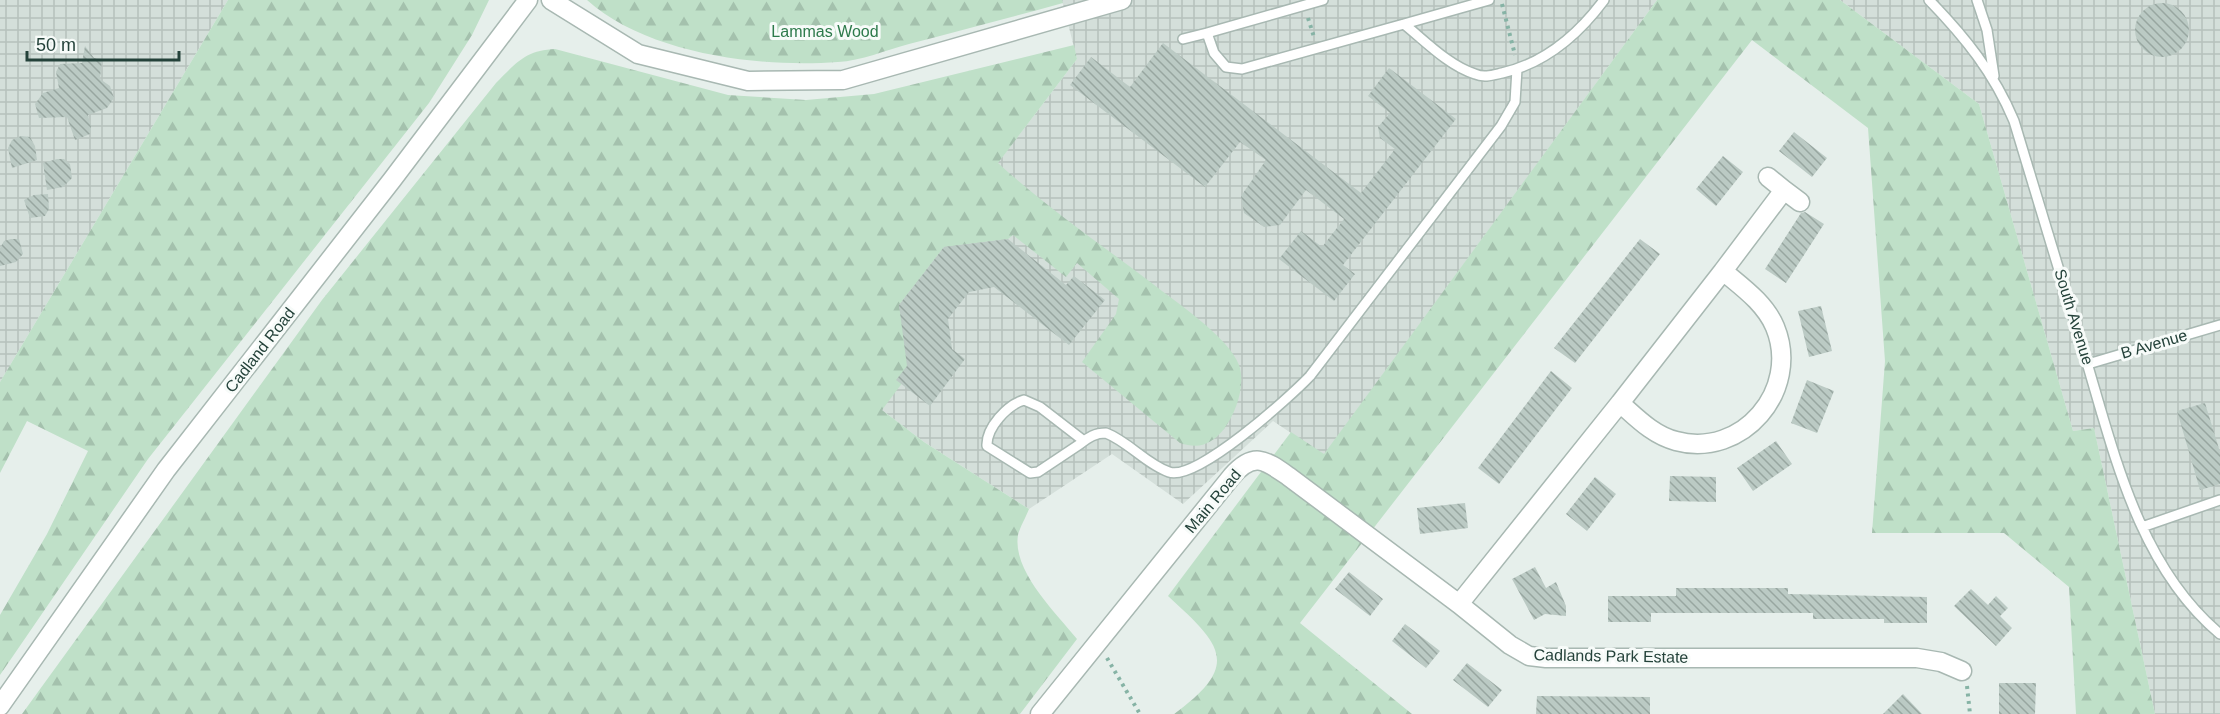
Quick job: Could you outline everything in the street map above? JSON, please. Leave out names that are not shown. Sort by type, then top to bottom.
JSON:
[{"type":"street","name":"Cadland Road","points":[[0,706],[166,470],[392,180],[528,0]]},
{"type":"street","points":[[551,0],[638,54],[748,81],[843,80],[1113,1]]},
{"type":"street","points":[[1768,177],[1800,201]]},
{"type":"street","points":[[1459,604],[1620,404],[1784,190]]},
{"type":"street","points":[[1620,404],[1656,433],[1678,442],[1695,444],[1728,438],[1743,431],[1763,413],[1779,380],[1780,343],[1775,327],[1761,305],[1723,271]]},
{"type":"street","name":"Main Road","points":[[1040,714],[1232,476],[1248,462],[1256,459],[1273,466],[1287,476],[1459,604]]},
{"type":"street","name":"Cadlands Park Estate","points":[[1459,604],[1510,645],[1538,658],[1917,658],[1941,662],[1962,671]]},
{"type":"lane","points":[[1183,39],[1323,0]]},
{"type":"lane","points":[[1207,33],[1221,62],[1233,69],[1257,66],[1489,0]]},
{"type":"lane","points":[[1404,24],[1457,64],[1476,75],[1484,76],[1521,68],[1578,32],[1604,0]]},
{"type":"lane","name":"South Avenue","points":[[1929,0],[1971,44],[1995,79],[2014,121],[2114,449],[2142,527],[2177,588],[2220,634]]},
{"type":"lane","points":[[1977,0],[1987,30],[1995,79]]},
{"type":"lane","points":[[1084,441],[1040,407],[1024,400],[1009,408],[991,430],[987,446],[1030,473],[1038,472],[1097,433],[1106,434],[1170,473],[1186,473],[1206,463],[1271,411],[1310,375],[1501,126],[1515,102],[1521,68]]},
{"type":"lane","name":"B Avenue","points":[[2088,364],[2220,325]]},
{"type":"lane","points":[[2142,527],[2220,500]]},
{"type":"path","points":[[1501,0],[1516,59],[1521,68]]},
{"type":"path","points":[[1305,5],[1317,49]]},
{"type":"path","points":[[1098,643],[1140,714]]},
{"type":"path","points":[[1962,671],[1970,696],[1970,714]]},
{"type":"shaded area","points":[[0,0],[228,0],[0,382]]},
{"type":"shaded area","points":[[1062,0],[1657,0],[1324,455],[1273,421],[1183,504],[1112,454],[1029,509],[924,442],[836,375],[1077,59]]},
{"type":"shaded area","points":[[1840,0],[2220,0],[2220,714],[2155,714],[2094,428],[2073,431],[1979,104]]},
{"type":"green space","points":[[228,0],[489,0],[472,35],[429,103],[148,459],[0,675],[0,615],[47,534],[88,451],[27,421],[0,473],[0,382]]},
{"type":"green space","name":"Lammas Wood","points":[[587,0],[1062,0],[1063,3],[856,60],[807,63],[740,59],[706,54],[672,45],[612,18]]},
{"type":"green space","points":[[1657,0],[1840,0],[1979,104],[2073,431],[2094,428],[2155,714],[2076,714],[2069,587],[2004,533],[1872,533],[1885,361],[1868,128],[1752,40],[1300,623],[1412,714],[1174,714],[1196,697],[1209,681],[1216,667],[1216,654],[1211,641],[1201,628],[1168,596],[1291,432],[1324,454]]},
{"type":"green space","points":[[1074,45],[1077,59],[998,163],[1053,209],[1212,331],[1233,354],[1239,365],[1241,381],[1236,407],[1224,429],[1214,439],[1204,444],[1193,446],[1180,443],[1082,362],[1116,314],[1119,299],[1077,263],[1066,277],[1013,235],[1008,239],[944,247],[899,305],[912,370],[882,410],[924,442],[1029,509],[1018,535],[1018,549],[1022,563],[1037,591],[1077,639],[1020,714],[22,714],[322,300],[496,83],[522,59],[536,52],[555,49],[728,95],[806,100],[874,94]]},
{"type":"building","points":[[2162,3],[2172,5],[2181,11],[2187,20],[2189,30],[2187,40],[2181,49],[2172,55],[2162,57],[2152,55],[2143,49],[2137,40],[2135,30],[2137,20],[2143,11],[2152,5]]},
{"type":"building","points":[[1163,43],[1361,193],[1395,149],[1380,138],[1378,127],[1390,113],[1368,96],[1389,68],[1456,119],[1343,265],[1355,274],[1334,301],[1279,259],[1301,231],[1322,247],[1344,219],[1306,190],[1280,225],[1264,227],[1244,213],[1241,196],[1266,160],[1240,142],[1205,187],[1070,85],[1091,57],[1130,87]]},
{"type":"building","points":[[85,46],[94,58],[102,59],[100,79],[110,86],[114,98],[107,108],[88,115],[90,134],[75,140],[67,117],[39,118],[35,104],[43,93],[59,88],[56,72],[60,64],[82,63]]},
{"type":"building","points":[[1794,132],[1827,158],[1812,177],[1779,151]]},
{"type":"building","points":[[21,136],[30,137],[35,146],[37,160],[12,168],[8,148],[12,140]]},
{"type":"building","points":[[1723,156],[1743,172],[1716,206],[1696,189]]},
{"type":"building","points":[[64,159],[70,164],[72,178],[63,187],[47,190],[43,163]]},
{"type":"building","points":[[48,194],[49,209],[45,216],[30,218],[24,200],[34,195]]},
{"type":"building","points":[[1805,212],[1824,224],[1786,283],[1765,269],[1801,213]]},
{"type":"building","points":[[19,239],[23,254],[16,262],[0,266],[0,248],[4,241]]},
{"type":"building","points":[[1008,239],[1066,285],[1074,276],[1105,300],[1069,345],[994,287],[969,292],[948,319],[952,349],[965,359],[930,406],[896,380],[907,366],[899,305],[944,247]]},
{"type":"building","points":[[1640,239],[1660,254],[1575,363],[1554,348]]},
{"type":"building","points":[[1821,306],[1832,351],[1809,357],[1798,311]]},
{"type":"building","points":[[1551,371],[1572,388],[1499,484],[1478,468]]},
{"type":"building","points":[[1807,380],[1834,391],[1817,433],[1791,423]]},
{"type":"building","points":[[2205,403],[2220,452],[2220,484],[2200,490],[2177,411]]},
{"type":"building","points":[[1776,441],[1792,464],[1753,491],[1737,468]]},
{"type":"building","points":[[1670,476],[1716,477],[1716,502],[1669,501]]},
{"type":"building","points":[[1595,477],[1616,494],[1587,531],[1566,514]]},
{"type":"building","points":[[1465,503],[1468,528],[1420,534],[1417,508]]},
{"type":"building","points":[[1535,567],[1546,588],[1556,582],[1566,606],[1566,616],[1545,614],[1534,620],[1512,579]]},
{"type":"building","points":[[1349,572],[1383,599],[1370,616],[1335,589]]},
{"type":"building","points":[[1676,588],[1788,588],[1788,594],[1927,597],[1927,623],[1884,623],[1884,619],[1813,619],[1813,613],[1651,613],[1651,622],[1608,622],[1608,596],[1676,596]]},
{"type":"building","points":[[1971,589],[1988,605],[1996,596],[2008,608],[2000,616],[2012,628],[1996,646],[1954,606]]},
{"type":"building","points":[[1405,624],[1440,651],[1426,668],[1392,641]]},
{"type":"building","points":[[1467,663],[1502,690],[1488,707],[1453,680]]},
{"type":"building","points":[[1999,683],[2036,683],[2035,714],[1999,714]]},
{"type":"building","points":[[1903,694],[1922,714],[1883,714]]},
{"type":"building","points":[[1537,696],[1650,697],[1650,714],[1536,714]]}]
